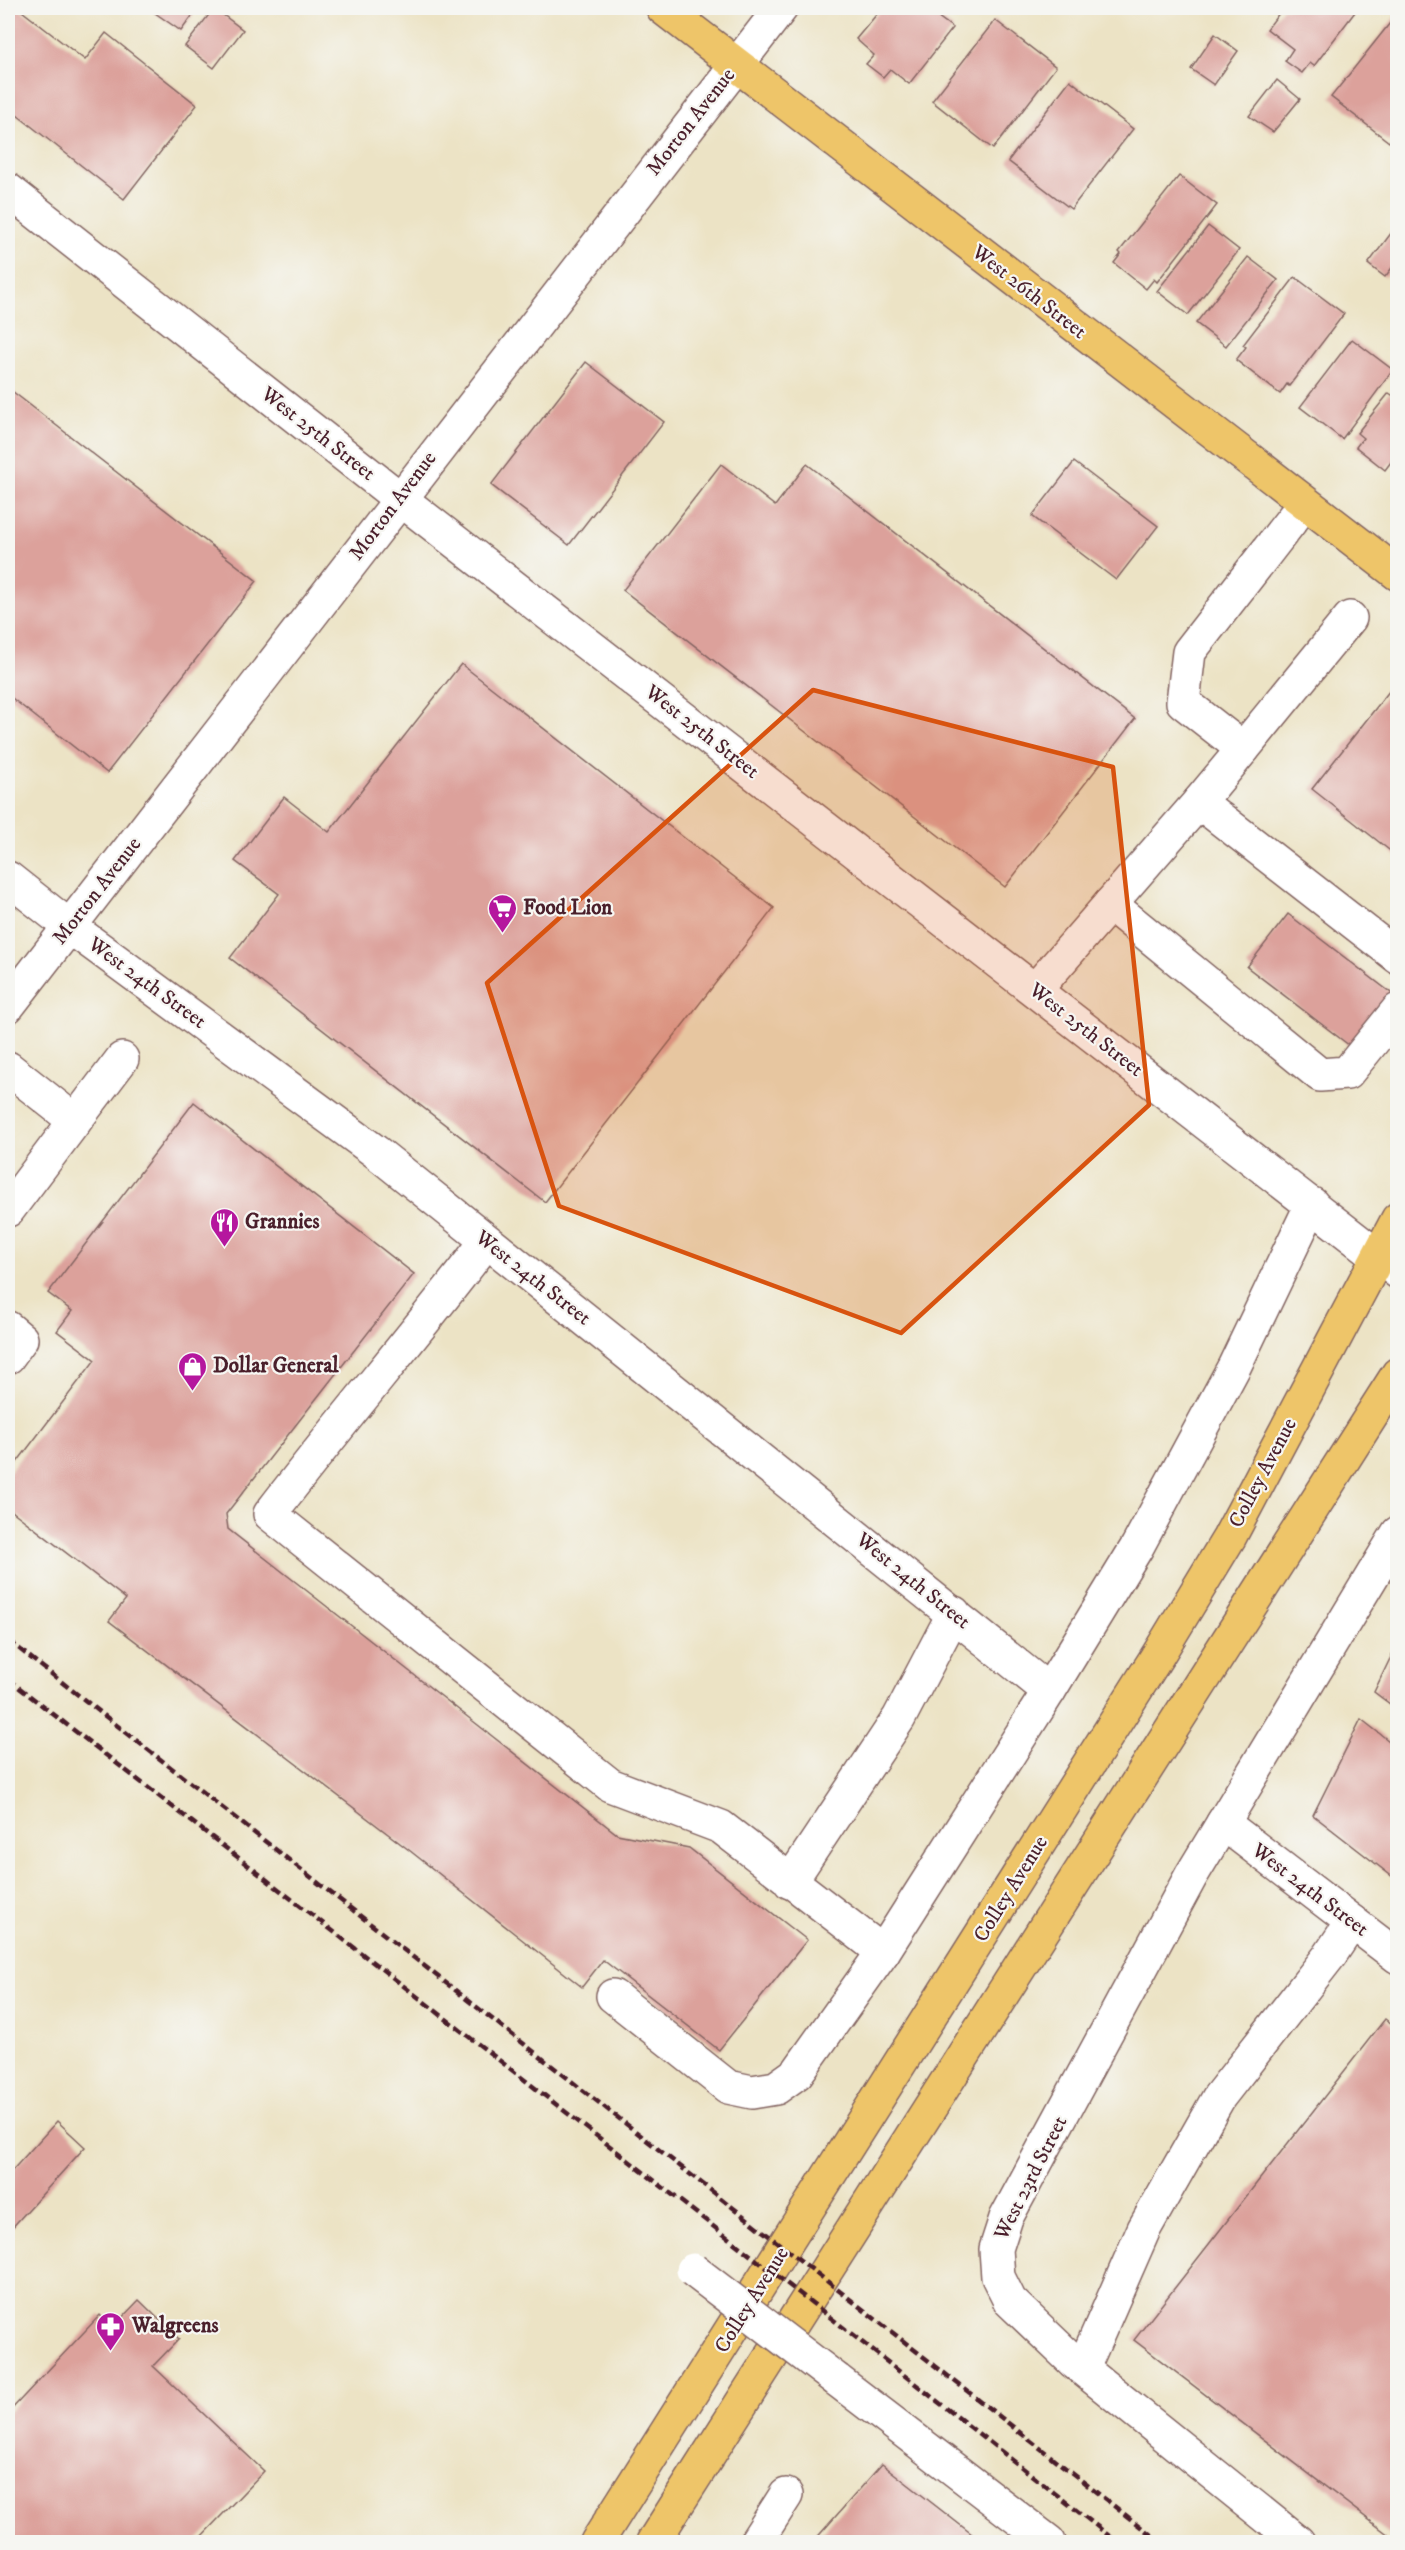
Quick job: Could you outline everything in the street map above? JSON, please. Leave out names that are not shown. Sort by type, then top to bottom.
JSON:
[{"type":"main road","name":"West 26th Street","points":[[663,8],[1304,504],[1398,574]]},
{"type":"main road","name":"Colley Avenue","points":[[597,2542],[640,2478],[1158,1655],[1388,1264],[1398,1219]]},
{"type":"main road","points":[[652,2542],[1398,1374]]},
{"type":"street","name":"Morton Avenue","points":[[8,1006],[735,64],[781,8]]},
{"type":"street","name":"West 25th Street","points":[[8,190],[399,498],[1388,1264]]},
{"type":"street","points":[[1243,749],[1183,702],[1189,652],[1304,504]]},
{"type":"street","points":[[1035,990],[1199,802],[1350,618]]},
{"type":"street","points":[[1199,802],[1398,957]]},
{"type":"street","name":"West 24th Street","points":[[8,878],[70,927],[376,1152],[1049,1691]]},
{"type":"street","points":[[1110,904],[1320,1075],[1347,1073],[1398,1010]]},
{"type":"street","points":[[8,1210],[122,1059]]},
{"type":"street","points":[[8,1068],[75,1121]]},
{"type":"street","points":[[613,1996],[728,2087],[752,2092],[776,2088],[796,2073],[883,1952],[1049,1691],[1137,1547],[1234,1367],[1312,1204]]},
{"type":"street","points":[[486,1242],[416,1334],[327,1439],[270,1514],[610,1785],[721,1827],[883,1952]]},
{"type":"street","points":[[8,1328],[21,1339],[8,1357]]},
{"type":"street","name":"West 23rd Street","points":[[1298,2542],[1083,2368],[1010,2301],[998,2277],[996,2249],[1012,2207],[1182,1893],[1398,1533]]},
{"type":"street","points":[[790,1882],[899,1718],[954,1613]]},
{"type":"street","name":"West 24th Street","points":[[1223,1823],[1398,1957]]},
{"type":"street","points":[[1083,2368],[1144,2229],[1219,2097],[1330,1955],[1352,1922]]},
{"type":"street","points":[[693,2270],[1049,2542]]},
{"type":"street","points":[[756,2542],[786,2495]]},
{"type":"highlighted area","points":[[813,690],[1113,767],[1149,1105],[901,1333],[559,1206],[487,983]]},
{"type":"building","points":[[8,8],[18,8],[85,60],[106,33],[197,105],[124,199],[8,108]]},
{"type":"building","points":[[148,8],[198,8],[181,31]]},
{"type":"building","points":[[214,8],[243,30],[214,68],[185,46]]},
{"type":"building","points":[[882,8],[926,8],[953,28],[909,84],[890,69],[883,77],[866,64],[874,55],[856,39]]},
{"type":"building","points":[[1283,8],[1358,8],[1314,66],[1310,63],[1302,73],[1285,61],[1293,49],[1267,29]]},
{"type":"building","points":[[1398,13],[1398,131],[1389,142],[1331,97]]},
{"type":"building","points":[[995,20],[1056,67],[993,149],[932,101]]},
{"type":"building","points":[[1215,34],[1238,51],[1214,85],[1191,69]]},
{"type":"building","points":[[1070,80],[1133,129],[1071,209],[1008,161]]},
{"type":"building","points":[[1277,80],[1300,99],[1273,132],[1249,116]]},
{"type":"building","points":[[1179,176],[1217,205],[1157,282],[1154,279],[1146,289],[1114,263],[1121,254],[1119,252]]},
{"type":"building","points":[[1208,226],[1239,250],[1188,315],[1157,291]]},
{"type":"building","points":[[1392,232],[1398,236],[1398,260],[1385,277],[1368,264]]},
{"type":"building","points":[[1248,257],[1278,280],[1226,346],[1196,323]]},
{"type":"building","points":[[1295,277],[1344,314],[1289,386],[1287,384],[1280,394],[1236,360],[1246,347],[1243,345]]},
{"type":"building","points":[[1352,339],[1393,370],[1342,439],[1300,407]]},
{"type":"building","points":[[586,362],[664,422],[569,545],[491,485]]},
{"type":"building","points":[[8,388],[257,581],[107,773],[8,695]]},
{"type":"building","points":[[1389,393],[1398,399],[1398,462],[1395,464],[1391,462],[1385,470],[1356,447],[1363,438],[1357,433]]},
{"type":"building","points":[[1074,462],[1158,526],[1116,580],[1032,516]]},
{"type":"building","points":[[721,464],[775,506],[807,464],[1135,719],[1005,887],[623,590]]},
{"type":"building","name":"Food Lion","points":[[461,664],[774,908],[545,1202],[230,958],[279,894],[235,861],[284,797],[329,832]]},
{"type":"building","points":[[1398,680],[1398,857],[1312,789]]},
{"type":"building","points":[[1288,914],[1395,996],[1354,1049],[1247,967]]},
{"type":"building","points":[[194,1102],[414,1274],[226,1514],[228,1529],[617,1834],[689,1848],[807,1940],[719,2050],[603,1960],[582,1987],[409,1850],[109,1621],[126,1599],[8,1508],[8,1474],[95,1360],[57,1331],[72,1311],[48,1293]]},
{"type":"building","points":[[1398,1642],[1398,1710],[1374,1692]]},
{"type":"building","points":[[1361,1719],[1398,1748],[1398,1881],[1313,1815]]},
{"type":"building","points":[[1385,2019],[1398,2028],[1398,2542],[1134,2340]]},
{"type":"building","points":[[57,2121],[85,2147],[8,2232],[8,2175]]},
{"type":"building","name":"Walgreens","points":[[139,2300],[179,2339],[153,2366],[264,2471],[196,2542],[8,2542],[8,2413],[100,2315],[112,2328]]},
{"type":"building","points":[[882,2464],[982,2542],[813,2542]]},
{"type":"railway","points":[[8,1640],[1160,2542]]},
{"type":"railway","points":[[8,1679],[1117,2542]]},
{"type":"place","name":"Food Lion","points":[[502,934]]},
{"type":"place","name":"Grannies","points":[[224,1248]]},
{"type":"place","name":"Dollar General","points":[[192,1392]]},
{"type":"place","name":"Walgreens","points":[[111,2352]]}]
